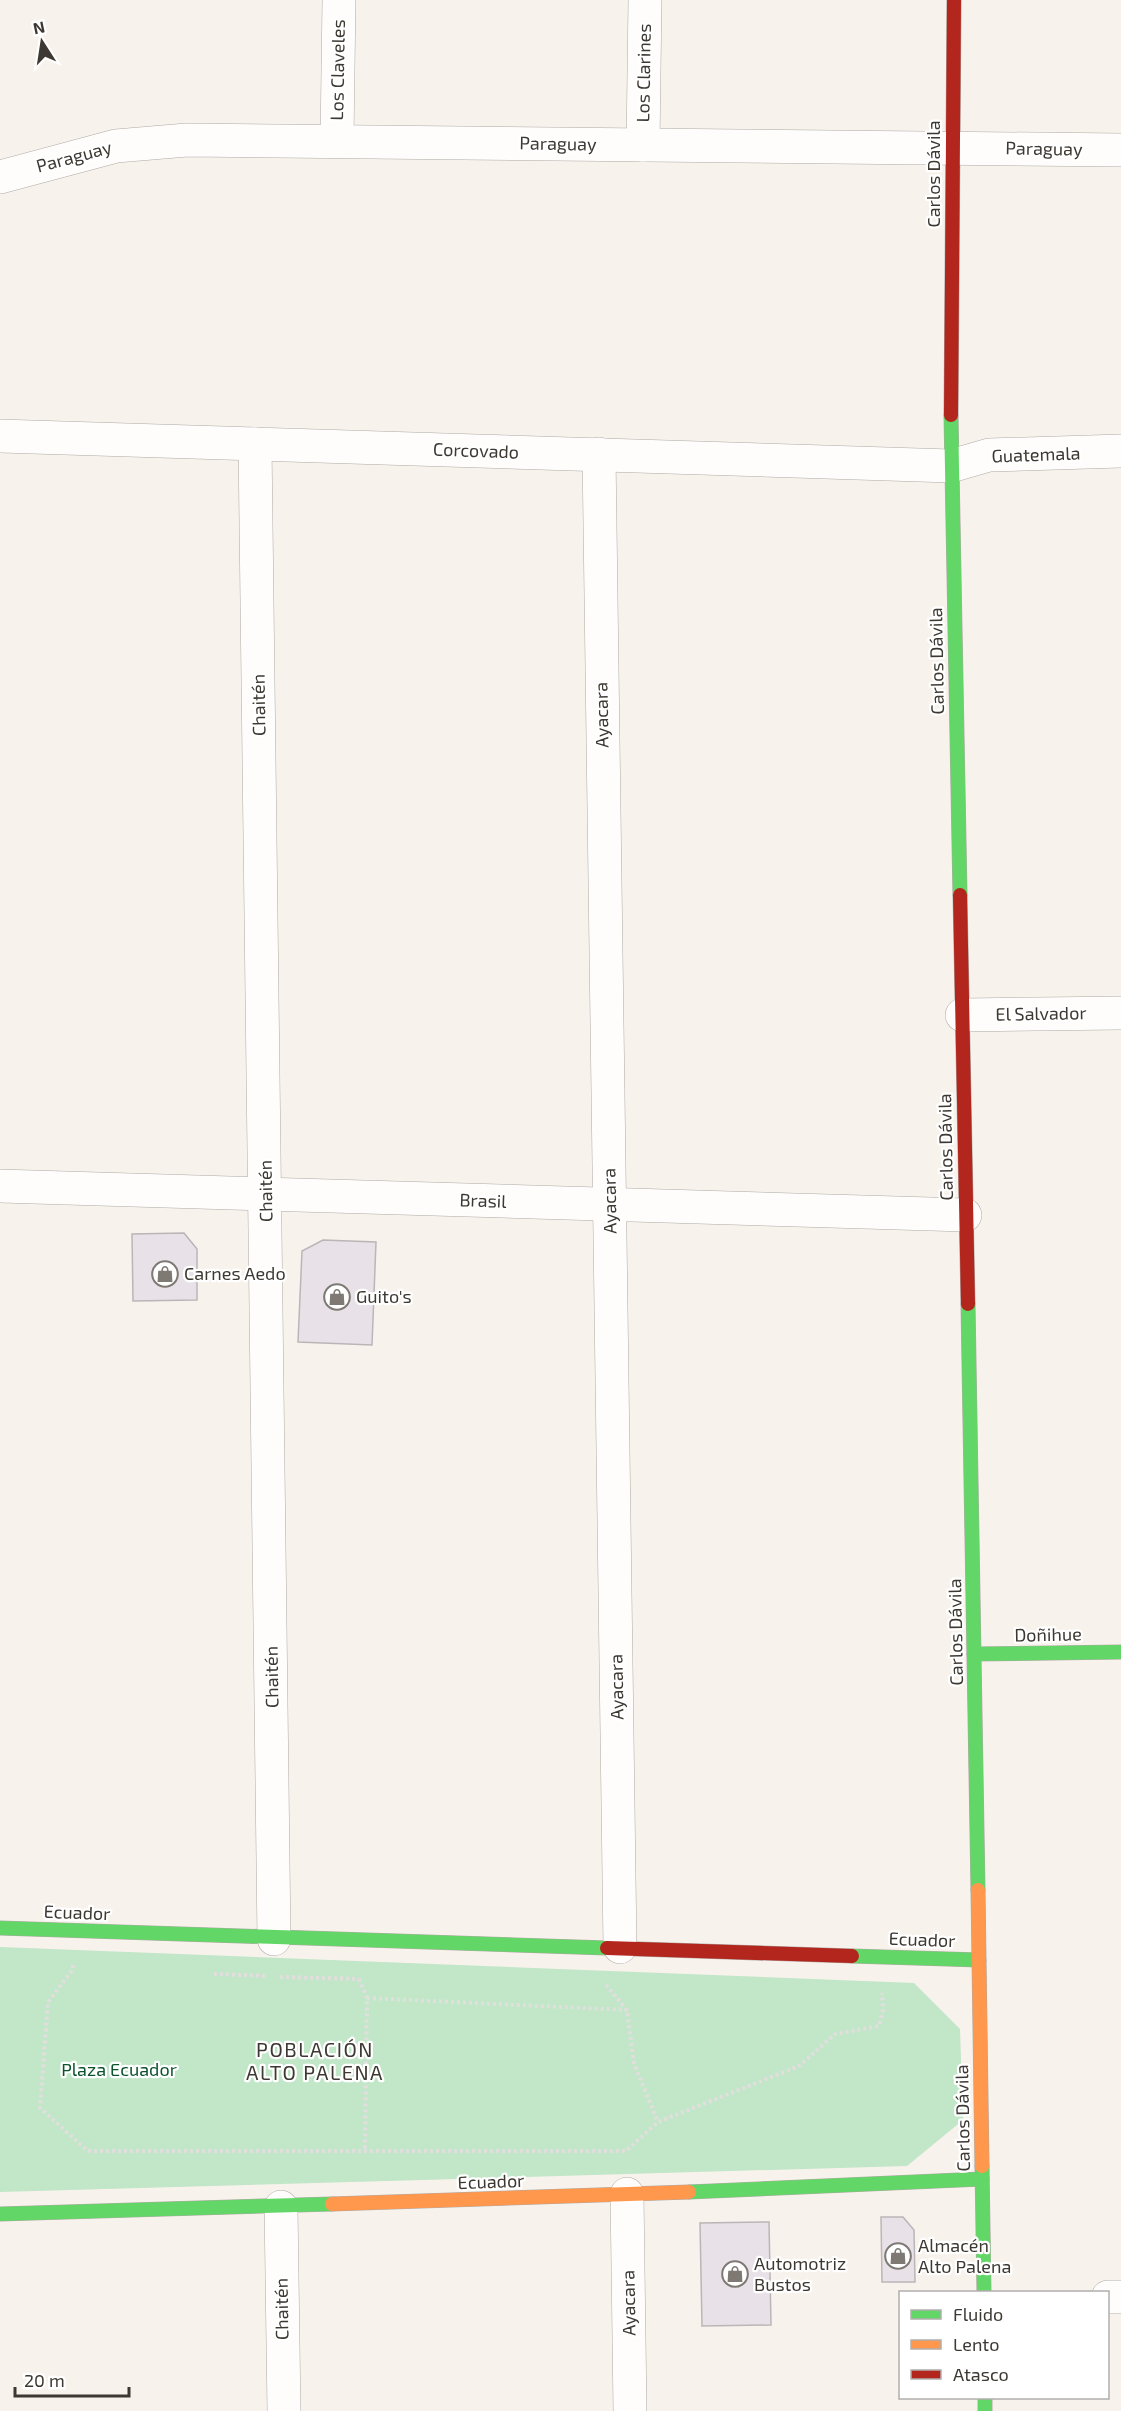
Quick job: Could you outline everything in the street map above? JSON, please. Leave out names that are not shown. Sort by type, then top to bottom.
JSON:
[{"type":"street","name":"Los Claveles","points":[[337,140],[339,0]]},
{"type":"street","name":"Los Clarines","points":[[643,145],[645,0]]},
{"type":"street","name":"Carlos Dávila","points":[[954,0],[951,466],[975,1654],[984,2291]]},
{"type":"street","name":"Paraguay","points":[[0,177],[82,154],[151,141],[337,140],[1121,150]]},
{"type":"street","name":"Corcovado","points":[[0,436],[951,466]]},
{"type":"street","name":"Chaitén","points":[[255,444],[274,1939]]},
{"type":"street","name":"Guatemala","points":[[951,466],[989,455],[1121,452]]},
{"type":"street","name":"Ayacara","points":[[599,454],[620,1947]]},
{"type":"street","name":"El Salvador","points":[[962,1015],[1121,1013]]},
{"type":"street","name":"Brasil","points":[[0,1186],[965,1215]]},
{"type":"street","name":"Doñihue","points":[[975,1654],[1121,1652]]},
{"type":"street","name":"Ecuador","points":[[0,1928],[274,1939],[579,1945],[979,1960]]},
{"type":"street","name":"Ecuador","points":[[0,2214],[281,2207],[982,2179]]},
{"type":"street","name":"Ayacara","points":[[627,2194],[630,2411]]},
{"type":"street","name":"Chaitén","points":[[281,2207],[284,2411]]},
{"type":"path","points":[[75,1931],[73,1969],[48,2002],[40,2108],[88,2151],[626,2151],[658,2122],[799,2066],[835,2034],[879,2026],[883,2010],[882,1993],[854,1955]]},
{"type":"path","points":[[342,1940],[367,1998],[365,2150]]},
{"type":"path","points":[[579,1945],[627,2010],[634,2064],[658,2122]]},
{"type":"path","points":[[367,1998],[627,2010]]},
{"type":"green space","name":"Plaza Ecuador","points":[[0,1947],[914,1983],[960,2029],[963,2120],[907,2166],[0,2192]]},
{"type":"building","name":"Carnes Aedo","points":[[184,1233],[197,1249],[197,1300],[133,1301],[132,1234]]},
{"type":"building","name":"Guito's","points":[[323,1240],[376,1242],[372,1345],[298,1342],[302,1251]]},
{"type":"building","name":"Almacén Alto Palena","points":[[881,2217],[903,2217],[914,2230],[915,2282],[882,2282]]},
{"type":"building","name":"Automotriz Bustos","points":[[769,2222],[771,2325],[702,2326],[700,2223]]},
{"type":"traffic: fast","points":[[951,415],[960,895]]},
{"type":"traffic: fast","points":[[968,1304],[978,1890]]},
{"type":"traffic: fast","points":[[974,1654],[1121,1652]]},
{"type":"traffic: fast","points":[[0,1928],[607,1948]]},
{"type":"traffic: fast","points":[[852,1956],[979,1960]]},
{"type":"traffic: fast","points":[[982,2166],[984,2291]]},
{"type":"traffic: fast","points":[[689,2192],[982,2179]]},
{"type":"traffic: fast","points":[[0,2214],[332,2204]]},
{"type":"traffic: fast","points":[[985,2399],[985,2411]]},
{"type":"traffic: slow","points":[[978,1890],[982,2166]]},
{"type":"traffic: slow","points":[[332,2204],[689,2192]]},
{"type":"traffic: jam","points":[[951,415],[954,0]]},
{"type":"traffic: jam","points":[[960,895],[968,1304]]},
{"type":"traffic: jam","points":[[607,1948],[852,1956]]},
{"type":"place","name":"Carnes Aedo","points":[[165,1274]]},
{"type":"place","name":"Guito's","points":[[337,1297]]},
{"type":"place","name":"Almacén Alto Palena","points":[[898,2256]]},
{"type":"place","name":"Automotriz Bustos","points":[[735,2274]]},
{"type":"district","name":"POBLACIÓN ALTO PALENA","points":[[315,2062]]}]
